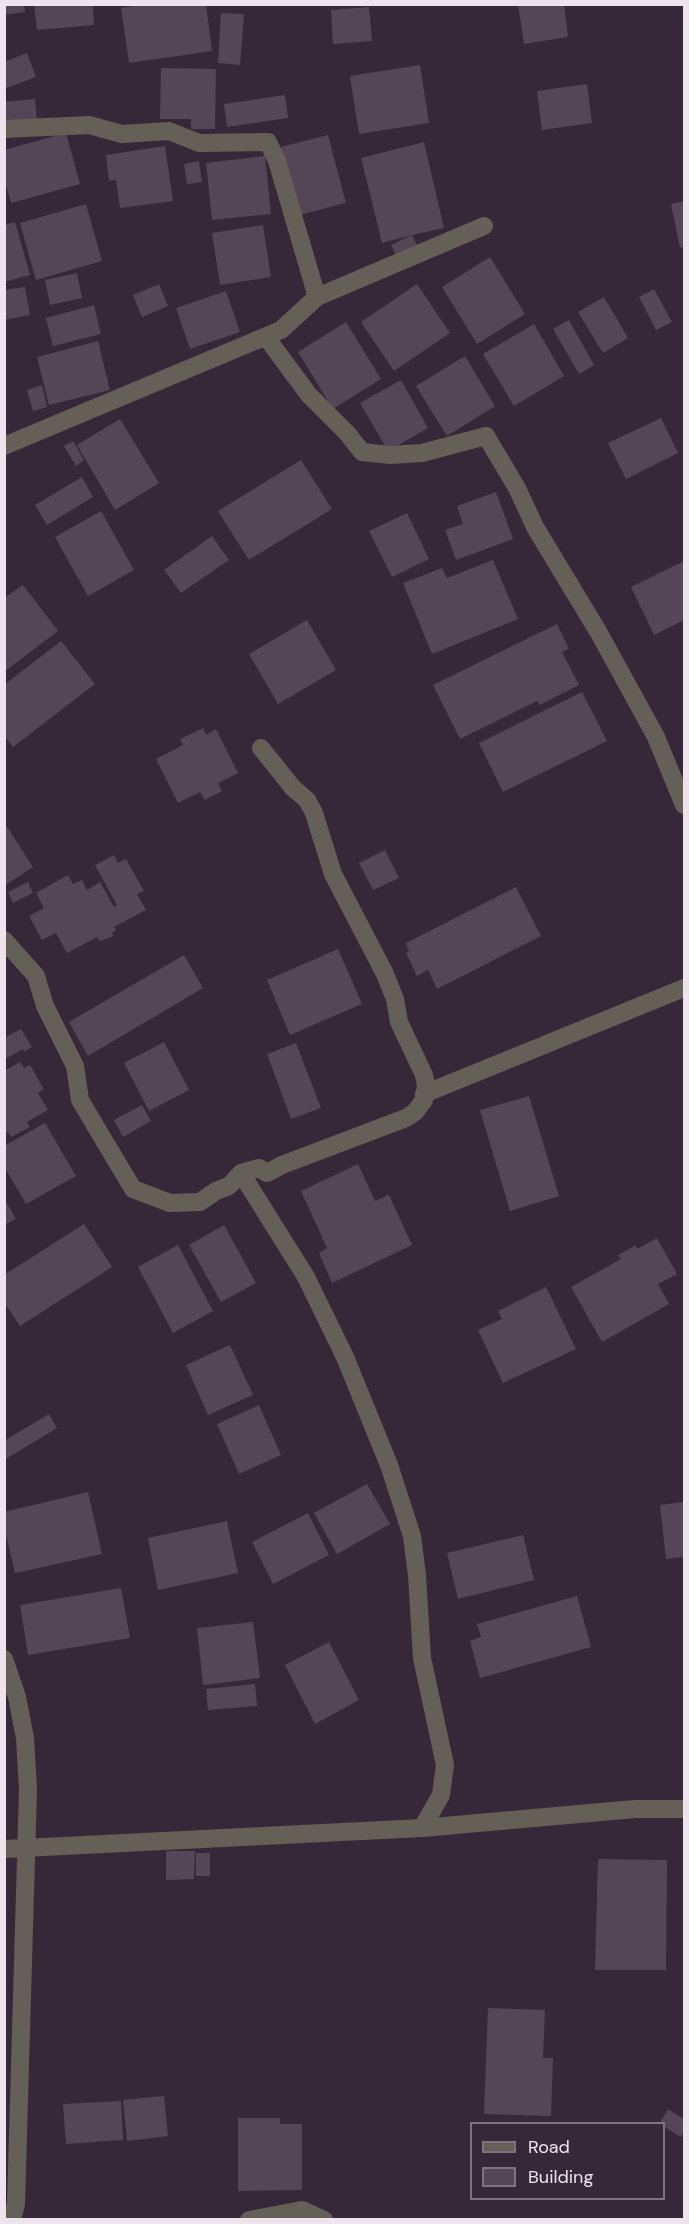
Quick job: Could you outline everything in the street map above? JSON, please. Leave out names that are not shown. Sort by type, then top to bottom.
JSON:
[{"type":"street","points":[[4,129],[89,125],[122,134],[169,131],[199,142],[268,142],[277,161],[317,297]]},
{"type":"street","points":[[4,446],[266,337],[281,330],[317,297],[484,226]]},
{"type":"street","points":[[266,337],[309,394],[362,452],[390,455],[422,453],[486,436],[517,488],[535,527],[599,633],[656,737],[684,805]]},
{"type":"street","points":[[4,940],[36,976],[45,1006],[75,1066],[80,1100],[133,1189],[170,1203],[200,1202],[216,1191],[229,1186],[241,1173],[259,1168],[267,1173],[282,1165],[406,1118],[415,1112],[424,1100],[424,1075],[399,1022],[395,999],[385,974],[333,874],[307,800],[293,788],[261,748]]},
{"type":"street","points":[[424,1094],[684,988]]},
{"type":"street","points":[[241,1173],[306,1276],[345,1357],[389,1464],[412,1536],[422,1658],[445,1765],[441,1795],[422,1828]]},
{"type":"street","points":[[4,1659],[17,1697],[25,1738],[28,1789],[16,2204],[12,2220]]},
{"type":"street","points":[[4,1849],[422,1828],[635,1809],[684,1809]]},
{"type":"street","points":[[249,2220],[302,2210],[324,2220]]},
{"type":"building","points":[[4,4],[24,4],[25,12],[4,15]]},
{"type":"building","points":[[34,4],[93,4],[94,25],[37,30]]},
{"type":"building","points":[[147,4],[206,4],[212,51],[129,63],[121,8]]},
{"type":"building","points":[[518,4],[564,4],[568,37],[524,44]]},
{"type":"building","points":[[369,7],[372,41],[333,44],[331,10]]},
{"type":"building","points":[[221,13],[244,14],[240,65],[218,63]]},
{"type":"building","points":[[27,53],[36,77],[4,89],[4,62]]},
{"type":"building","points":[[420,65],[429,123],[359,134],[350,76]]},
{"type":"building","points":[[161,68],[216,69],[215,129],[191,129],[191,119],[160,119]]},
{"type":"building","points":[[587,84],[592,123],[542,130],[537,91]]},
{"type":"building","points":[[285,95],[288,118],[227,127],[224,104]]},
{"type":"building","points":[[35,99],[37,122],[5,125],[5,102]]},
{"type":"building","points":[[66,133],[80,184],[11,203],[4,178],[4,150]]},
{"type":"building","points":[[328,135],[346,203],[295,216],[277,148]]},
{"type":"building","points":[[424,142],[444,228],[382,243],[361,158]]},
{"type":"building","points":[[165,146],[173,201],[120,208],[116,180],[109,181],[106,155]]},
{"type":"building","points":[[265,156],[271,214],[212,220],[206,163]]},
{"type":"building","points":[[199,161],[202,182],[187,184],[184,164]]},
{"type":"building","points":[[684,201],[684,247],[680,248],[671,204]]},
{"type":"building","points":[[86,204],[102,261],[36,280],[20,223]]},
{"type":"building","points":[[15,222],[30,275],[4,282],[4,225]]},
{"type":"building","points":[[263,225],[271,277],[220,285],[212,233]]},
{"type":"building","points":[[412,235],[419,249],[398,259],[391,245]]},
{"type":"building","points":[[490,257],[525,314],[477,344],[442,287]]},
{"type":"building","points":[[77,273],[82,298],[50,305],[45,280]]},
{"type":"building","points":[[159,284],[168,306],[142,317],[133,295]]},
{"type":"building","points":[[417,284],[450,333],[394,371],[361,322]]},
{"type":"building","points":[[25,287],[30,315],[4,320],[4,290]]},
{"type":"building","points":[[654,289],[672,322],[656,330],[639,297]]},
{"type":"building","points":[[226,291],[240,332],[190,349],[176,308]]},
{"type":"building","points":[[604,297],[628,338],[603,353],[578,312]]},
{"type":"building","points":[[94,305],[101,334],[53,346],[46,318]]},
{"type":"building","points":[[569,320],[594,365],[579,374],[553,329]]},
{"type":"building","points":[[346,322],[381,379],[333,409],[298,352]]},
{"type":"building","points":[[534,324],[564,376],[514,406],[483,354]]},
{"type":"building","points":[[98,341],[110,390],[49,405],[37,357]]},
{"type":"building","points":[[465,356],[495,406],[447,436],[416,386]]},
{"type":"building","points":[[401,380],[428,428],[388,451],[360,403]]},
{"type":"building","points":[[42,385],[47,407],[33,411],[27,390]]},
{"type":"building","points":[[661,418],[678,453],[626,479],[608,443]]},
{"type":"building","points":[[120,419],[159,483],[115,510],[77,445]]},
{"type":"building","points":[[73,441],[84,460],[76,466],[64,446]]},
{"type":"building","points":[[301,460],[332,509],[249,560],[218,511]]},
{"type":"building","points":[[82,477],[93,497],[47,525],[35,505]]},
{"type":"building","points":[[496,492],[513,539],[456,560],[445,530],[463,524],[457,506]]},
{"type":"building","points":[[101,511],[134,570],[88,596],[55,537]]},
{"type":"building","points":[[407,513],[429,559],[392,577],[369,531]]},
{"type":"building","points":[[212,536],[229,560],[181,593],[164,570]]},
{"type":"building","points":[[493,560],[518,619],[432,654],[403,583],[442,568],[447,578]]},
{"type":"building","points":[[684,561],[684,620],[654,635],[631,587]]},
{"type":"building","points":[[23,585],[58,631],[4,672],[4,598]]},
{"type":"building","points":[[307,620],[336,670],[278,704],[249,654]]},
{"type":"building","points":[[557,624],[569,649],[562,652],[579,685],[540,705],[537,701],[460,739],[433,685]]},
{"type":"building","points":[[61,641],[95,684],[13,747],[4,736],[4,685]]},
{"type":"building","points":[[582,692],[607,741],[503,792],[479,743]]},
{"type":"building","points":[[203,728],[206,735],[216,729],[238,773],[218,783],[222,791],[205,800],[200,792],[178,803],[156,759],[183,745],[180,739]]},
{"type":"building","points":[[4,822],[33,867],[4,886]]},
{"type":"building","points":[[385,850],[399,878],[373,890],[359,863]]},
{"type":"building","points":[[114,855],[118,863],[126,859],[144,891],[137,894],[146,910],[114,927],[116,930],[112,933],[114,936],[100,941],[97,937],[67,953],[56,933],[42,940],[29,916],[44,908],[36,893],[68,875],[73,884],[82,880],[87,890],[100,882],[114,907],[117,905],[95,865]]},
{"type":"building","points":[[28,882],[33,893],[13,903],[8,892]]},
{"type":"building","points":[[516,887],[541,936],[437,989],[428,970],[417,976],[406,953],[409,952],[406,943]]},
{"type":"building","points":[[338,949],[362,1004],[290,1035],[267,980]]},
{"type":"building","points":[[184,955],[203,988],[88,1056],[69,1022]]},
{"type":"building","points":[[21,1029],[32,1047],[7,1058],[4,1053],[4,1038]]},
{"type":"building","points":[[164,1042],[189,1090],[149,1111],[124,1063]]},
{"type":"building","points":[[296,1043],[321,1108],[291,1119],[267,1054]]},
{"type":"building","points":[[20,1062],[24,1068],[30,1065],[44,1089],[38,1093],[48,1110],[27,1122],[30,1127],[11,1137],[8,1132],[4,1135],[4,1071]]},
{"type":"building","points":[[529,1096],[559,1196],[510,1211],[480,1110]]},
{"type":"building","points":[[142,1105],[151,1121],[123,1137],[114,1120]]},
{"type":"building","points":[[45,1123],[76,1176],[26,1204],[4,1166],[4,1146]]},
{"type":"building","points":[[358,1164],[375,1201],[389,1195],[412,1245],[332,1283],[319,1253],[327,1248],[301,1191]]},
{"type":"building","points":[[4,1198],[16,1219],[4,1225]]},
{"type":"building","points":[[84,1224],[112,1267],[20,1326],[4,1302],[4,1275]]},
{"type":"building","points":[[224,1225],[256,1283],[221,1302],[189,1245]]},
{"type":"building","points":[[657,1238],[677,1274],[658,1284],[669,1304],[602,1342],[571,1287],[621,1259],[618,1255],[636,1245],[637,1249]]},
{"type":"building","points":[[178,1245],[213,1311],[173,1333],[138,1267]]},
{"type":"building","points":[[546,1287],[576,1349],[503,1383],[478,1330],[502,1319],[498,1311]]},
{"type":"building","points":[[230,1345],[253,1395],[208,1415],[186,1365]]},
{"type":"building","points":[[259,1405],[281,1455],[239,1474],[217,1424]]},
{"type":"building","points":[[49,1414],[57,1428],[4,1460],[4,1441]]},
{"type":"building","points":[[367,1484],[390,1524],[337,1554],[314,1513]]},
{"type":"building","points":[[88,1492],[102,1554],[15,1573],[4,1526],[4,1512]]},
{"type":"building","points":[[684,1502],[684,1557],[666,1559],[660,1505]]},
{"type":"building","points":[[308,1513],[329,1555],[273,1584],[252,1542]]},
{"type":"building","points":[[227,1521],[238,1573],[158,1590],[148,1538]]},
{"type":"building","points":[[523,1535],[534,1580],[458,1599],[447,1553]]},
{"type":"building","points":[[121,1588],[130,1638],[28,1655],[20,1605]]},
{"type":"building","points":[[577,1596],[591,1647],[480,1678],[470,1641],[481,1637],[477,1624]]},
{"type":"building","points":[[253,1622],[260,1678],[203,1685],[197,1628]]},
{"type":"building","points":[[329,1642],[359,1700],[315,1724],[285,1665]]},
{"type":"building","points":[[255,1684],[257,1706],[208,1710],[206,1689]]},
{"type":"building","points":[[166,1851],[195,1851],[194,1879],[166,1880]]},
{"type":"building","points":[[196,1853],[210,1853],[210,1876],[196,1876]]},
{"type":"building","points":[[598,1859],[667,1860],[666,1970],[595,1970]]},
{"type":"building","points":[[488,2008],[545,2010],[543,2058],[553,2058],[551,2116],[484,2114]]},
{"type":"building","points":[[164,2096],[168,2136],[127,2141],[123,2100]]},
{"type":"building","points":[[121,2101],[123,2140],[66,2144],[63,2104]]},
{"type":"building","points":[[668,2109],[684,2119],[684,2130],[681,2137],[665,2128],[665,2122],[660,2122]]},
{"type":"building","points":[[238,2118],[280,2118],[280,2124],[302,2124],[302,2190],[238,2191]]}]
